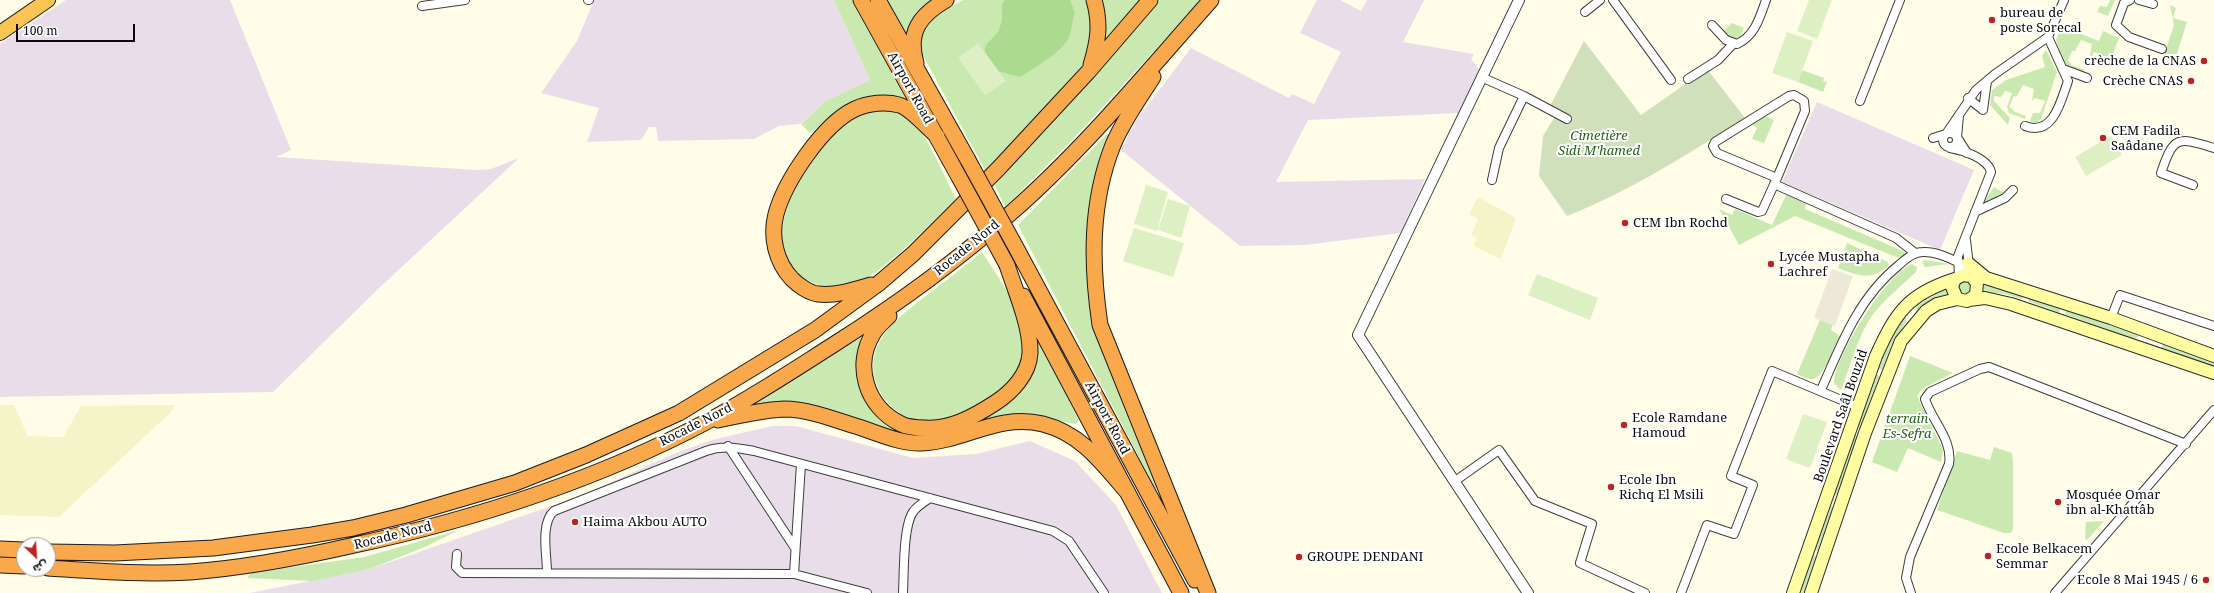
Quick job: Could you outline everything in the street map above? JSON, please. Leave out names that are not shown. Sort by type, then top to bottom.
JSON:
[{"type":"highway","points":[[0,22],[32,0]]},
{"type":"highway","points":[[0,33],[48,0]]},
{"type":"highway","name":"Airport Road","points":[[861,0],[1007,265],[1181,593]]},
{"type":"highway","name":"Airport Road","points":[[878,0],[1013,242],[1202,593]]},
{"type":"highway","points":[[920,75],[914,55],[914,34],[919,23],[930,9],[946,0]]},
{"type":"highway","points":[[1088,72],[1099,33],[1098,13],[1094,0]]},
{"type":"highway","name":"Rocade Nord","points":[[56,552],[115,553],[213,548],[312,535],[406,515],[515,483],[586,455],[679,413],[815,330],[878,284],[943,226],[1088,72],[1150,0]]},
{"type":"highway","name":"Rocade Nord","points":[[56,569],[125,573],[188,572],[288,560],[362,544],[419,531],[547,490],[628,458],[705,422],[803,364],[909,294],[1013,211],[1077,148],[1211,0]]},
{"type":"highway","points":[[1176,40],[1128,116],[1113,145],[1100,186],[1093,234],[1094,285],[1100,325],[1208,593]]},
{"type":"highway","points":[[878,284],[833,294],[816,294],[797,284],[784,271],[778,259],[774,238],[776,214],[786,191],[808,152],[840,120],[855,109],[880,102],[901,105],[937,136]]},
{"type":"highway","points":[[909,294],[874,331],[866,351],[863,375],[869,392],[883,411],[902,425],[926,429],[957,423],[978,414],[1001,399],[1017,385],[1025,371],[1030,354],[1028,334],[1007,265]]},
{"type":"highway","points":[[705,422],[751,413],[785,409],[820,415],[881,435],[921,443],[1020,420],[1032,422],[1067,432],[1084,442],[1128,494]]},
{"type":"highway","points":[[0,549],[16,550]]},
{"type":"highway","points":[[0,565],[16,566]]},
{"type":"main road","points":[[1964,265],[1986,278],[2111,318],[2214,356]]},
{"type":"main road","points":[[1963,300],[1976,296],[1978,288],[1964,265]]},
{"type":"main road","name":"Boulevard Saâl Bouzid","points":[[1793,593],[1827,500],[1876,356],[1888,331],[1904,308],[1912,300],[1926,290],[1957,278],[1964,265]]},
{"type":"main road","points":[[1957,278],[1952,287],[1963,300]]},
{"type":"main road","points":[[1811,593],[1893,357],[1901,341],[1917,320],[1926,311],[1937,304],[1985,298],[2011,304],[2214,374]]},
{"type":"main road","points":[[1904,308],[1917,320]]},
{"type":"main road","points":[[2142,348],[2148,332]]},
{"type":"main road","points":[[1827,500],[1841,504]]},
{"type":"street","points":[[422,6],[465,0]]},
{"type":"street","points":[[1518,0],[1358,335],[1455,480],[1528,593]]},
{"type":"street","points":[[1585,12],[1600,0]]},
{"type":"street","points":[[1613,0],[1671,80]]},
{"type":"street","points":[[1688,79],[1718,60],[1733,44],[1743,41],[1756,27],[1766,0]]},
{"type":"street","points":[[1860,101],[1900,0]]},
{"type":"street","points":[[1964,265],[1966,234],[1991,172],[1986,164],[1968,153],[1947,146],[1943,138],[1968,98],[1987,80],[2048,37],[2064,0]]},
{"type":"street","points":[[2130,0],[2124,3],[2116,25],[2129,37],[2162,49]]},
{"type":"street","points":[[2139,0],[2153,4]]},
{"type":"street","points":[[1712,25],[1733,44]]},
{"type":"street","points":[[2025,126],[2032,129],[2041,128],[2053,117],[2068,81],[2048,37]]},
{"type":"street","points":[[2063,69],[2087,78]]},
{"type":"street","points":[[1481,77],[1524,96],[1567,119]]},
{"type":"street","points":[[1968,98],[1983,110],[1987,80]]},
{"type":"street","points":[[1726,199],[1761,212],[1776,181],[1806,111],[1804,101],[1794,95],[1789,96],[1715,142],[1713,146],[1717,153],[1776,181],[1896,238],[1915,253]]},
{"type":"street","points":[[1492,180],[1499,148],[1524,96]]},
{"type":"street","points":[[1947,146],[1956,144],[1961,109]]},
{"type":"street","points":[[1946,134],[1951,133],[1956,137],[1968,153]]},
{"type":"street","points":[[2193,185],[2161,173],[2169,151],[2174,144],[2183,140],[2214,148]]},
{"type":"street","points":[[1974,212],[2005,198],[2013,190]]},
{"type":"street","points":[[1964,265],[1966,234]]},
{"type":"street","points":[[1821,390],[1844,338],[1867,298],[1890,272],[1915,253],[1928,252],[1964,265]]},
{"type":"street","points":[[2111,318],[2120,295],[2214,326]]},
{"type":"street","points":[[1910,593],[1906,578],[1910,557],[1949,464],[1950,456],[1948,446],[1926,403],[1925,399],[1930,392],[1980,369],[1989,367],[2186,444]]},
{"type":"street","points":[[1681,593],[1707,525],[1734,534],[1753,486],[1731,476],[1772,371],[1821,390],[1858,407]]},
{"type":"street","points":[[2055,593],[2214,410]]},
{"type":"street","points":[[547,572],[546,524],[549,516],[554,511],[706,450],[719,446],[728,446],[754,451],[1062,535],[1069,541],[1084,561],[1104,593]]},
{"type":"street","points":[[728,446],[795,548]]},
{"type":"street","points":[[1455,480],[1499,450],[1534,501],[1592,524],[1580,563],[1645,593]]},
{"type":"street","points":[[794,574],[801,464]]},
{"type":"street","points":[[903,593],[907,526],[912,513],[920,504],[930,498]]},
{"type":"street","points":[[457,554],[456,567],[462,573],[547,572],[794,574],[867,593]]},
{"type":"shaded area","points":[[66,0],[230,0],[291,150],[276,157],[476,170],[491,169],[519,158],[377,290],[273,392],[0,397],[0,44]]},
{"type":"shaded area","points":[[594,0],[834,0],[870,80],[827,100],[800,124],[779,126],[754,139],[658,141],[656,127],[649,127],[641,140],[587,142],[599,108],[541,93],[577,41]]},
{"type":"shaded area","points":[[1317,0],[1340,0],[1361,11],[1367,0],[1424,0],[1403,42],[1474,54],[1471,59],[1479,69],[1459,113],[1308,120],[1276,182],[1425,179],[1400,233],[1305,245],[1240,246],[1121,150],[1136,121],[1191,48],[1289,98],[1292,94],[1314,104],[1341,52],[1300,33]]},
{"type":"shaded area","points":[[1817,102],[1974,170],[1940,250],[1782,182]]},
{"type":"shaded area","points":[[1832,269],[1853,276],[1835,326],[1814,318]]},
{"type":"shaded area","points":[[772,426],[796,426],[913,458],[976,454],[1030,441],[1075,461],[1116,505],[1162,593],[250,593],[370,569],[580,496],[676,453],[712,440]]},
{"type":"green space","points":[[834,0],[853,0],[908,102],[880,96],[867,98],[844,109],[810,133],[801,124],[827,100],[870,80]]},
{"type":"green space","points":[[887,0],[937,0],[909,43]]},
{"type":"green space","points":[[963,0],[1087,0],[1095,27],[1086,61],[986,172],[919,48],[924,31],[928,24],[940,13]]},
{"type":"green space","points":[[1005,0],[1070,0],[1075,13],[1069,37],[1061,48],[1048,59],[1020,77],[990,69],[983,59],[986,45],[998,32],[1002,21],[1002,4]]},
{"type":"green space","points":[[1099,0],[1143,0],[1102,48],[1104,24],[1103,13]]},
{"type":"green space","points":[[1160,0],[1201,0],[1076,136],[1005,207],[995,185]]},
{"type":"green space","points":[[1809,0],[1832,0],[1817,39],[1797,31]]},
{"type":"green space","points":[[2110,0],[2115,0],[2108,16],[2097,12],[2100,6],[2107,7]]},
{"type":"green space","points":[[2170,5],[2176,8],[2173,18],[2187,22],[2175,60],[2164,55],[2174,25]]},
{"type":"green space","points":[[1732,23],[1744,28],[1740,37],[1728,40],[1722,32]]},
{"type":"green space","points":[[2061,26],[2099,41],[2103,31],[2119,38],[2111,59],[2094,52],[2092,56],[2090,56],[2092,44],[2081,40],[2075,51],[2072,51],[2068,61],[2071,65],[2085,70],[2084,72],[2065,65],[2056,40]]},
{"type":"green space","points":[[1787,32],[1813,41],[1798,82],[1772,73]]},
{"type":"green space","name":"Cimetière Sidi M'hamed","points":[[1584,41],[1641,115],[1707,69],[1745,118],[1636,183],[1567,216],[1539,176],[1543,136],[1559,110],[1550,106]]},
{"type":"green space","points":[[978,43],[1006,81],[985,95],[958,58]]},
{"type":"green space","points":[[2046,50],[2057,72],[2041,119],[2036,123],[2030,121],[2033,113],[2040,113],[2045,101],[2035,98],[2032,101],[2034,89],[2023,85],[2016,97],[2014,96],[2009,107],[2013,109],[2013,111],[2026,116],[2025,119],[2009,113],[2007,107],[2012,93],[2005,91],[2001,97],[1994,96],[1994,101],[2010,118],[2008,125],[1990,105],[1992,90],[2006,80],[2045,67],[2042,56]]},
{"type":"green space","points":[[1802,70],[1824,78],[1823,81],[1827,82],[1823,92],[1798,82]]},
{"type":"green space","points":[[883,107],[901,111],[917,126],[932,151],[956,199],[901,252],[865,279],[841,287],[828,287],[816,284],[793,270],[783,248],[784,223],[792,195],[807,167],[825,143],[845,123],[865,111]]},
{"type":"green space","points":[[1766,116],[1774,120],[1764,143],[1752,139],[1757,128],[1752,125]]},
{"type":"green space","points":[[1107,134],[1111,139],[1094,191],[1088,223],[1087,257],[1090,292],[1097,326],[1107,360],[1132,426],[1159,489],[1155,488],[1018,225]]},
{"type":"green space","points":[[2111,136],[2122,155],[2086,176],[2075,157]]},
{"type":"green space","points":[[1146,185],[1168,192],[1157,231],[1134,224]]},
{"type":"green space","points":[[1994,187],[2006,194],[1983,203]]},
{"type":"green space","points":[[1786,195],[1806,203],[1805,209],[1903,251],[1907,256],[1904,258],[1896,257],[1795,216],[1739,245],[1719,209],[1732,215],[1735,209],[1772,225]]},
{"type":"green space","points":[[1478,197],[1516,218],[1501,259],[1473,246],[1477,238],[1471,235],[1478,219],[1469,214]]},
{"type":"green space","points":[[1168,199],[1190,206],[1181,238],[1158,230]]},
{"type":"green space","points":[[1134,228],[1184,243],[1173,277],[1123,261]]},
{"type":"green space","points":[[1847,243],[1888,262],[1889,266],[1876,274],[1864,276],[1838,268]]},
{"type":"green space","points":[[982,252],[1007,291],[1017,312],[1021,323],[1023,336],[1023,357],[1009,382],[995,394],[979,404],[945,420],[937,422],[918,421],[909,418],[893,408],[881,394],[875,379],[873,366],[877,348],[887,330],[898,319]]},
{"type":"green space","points":[[1924,260],[1950,264],[1925,267],[1922,262]]},
{"type":"green space","points":[[1912,264],[1917,267],[1916,272],[1880,306],[1861,335],[1841,390],[1834,383],[1836,371],[1852,336],[1876,299],[1889,283],[1901,271]]},
{"type":"green space","points":[[1537,274],[1598,298],[1590,320],[1528,295]]},
{"type":"green space","points":[[1961,281],[1969,281],[1974,290],[1963,298],[1956,286]]},
{"type":"green space","points":[[1983,282],[2024,294],[2022,299],[2005,294],[1983,292]]},
{"type":"green space","points":[[1947,288],[1948,297],[1917,312],[1915,311],[1917,305]]},
{"type":"green space","points":[[2030,296],[2061,306],[2059,313],[2028,301]]},
{"type":"green space","points":[[2067,308],[2138,334],[2138,337],[2133,339],[2065,314]]},
{"type":"green space","points":[[1903,317],[1906,318],[1906,322],[1892,346],[1883,370],[1876,368],[1885,342]]},
{"type":"green space","points":[[1820,320],[1833,324],[1831,330],[1840,336],[1825,368],[1817,377],[1809,379],[1797,374]]},
{"type":"green space","points":[[861,336],[883,416],[959,428],[1036,357],[1039,340],[1079,421],[1076,424],[1039,418],[941,436],[908,437],[744,408]]},
{"type":"green space","points":[[2164,342],[2214,361],[2214,367],[2161,348]]},
{"type":"green space","name":"terrain Es-Sefra","points":[[1910,356],[1953,373],[1922,389],[1917,396],[1943,450],[1941,462],[1908,448],[1897,472],[1872,462]]},
{"type":"green space","points":[[1874,374],[1881,376],[1862,429],[1856,427]]},
{"type":"green space","points":[[0,405],[14,405],[28,436],[63,437],[81,406],[175,405],[171,412],[59,517],[0,515]]},
{"type":"green space","points":[[1803,414],[1827,422],[1810,468],[1786,459]]},
{"type":"green space","points":[[1853,434],[1859,436],[1840,493],[1835,495],[1833,493]]},
{"type":"green space","points":[[1994,447],[2012,453],[2013,529],[2011,533],[2004,533],[1937,510],[1957,451],[1990,460]]},
{"type":"green space","points":[[1829,504],[1833,508],[1818,551],[1812,549]]},
{"type":"green space","points":[[2104,521],[2087,540],[2085,539],[2086,522]]},
{"type":"green space","points":[[459,530],[427,546],[370,569],[313,581],[247,578],[251,573],[364,557]]},
{"type":"green space","points":[[1811,554],[1818,557],[1805,593],[1798,593]]},
{"type":"place","name":"bureau de poste Sorecal","points":[[1992,20]]},
{"type":"place","name":"crèche de la CNAS","points":[[2204,61]]},
{"type":"place","name":"Crèche CNAS","points":[[2191,81]]},
{"type":"place","name":"CEM Fadila Saâdane","points":[[2103,138]]},
{"type":"place","name":"CEM Ibn Rochd","points":[[1625,223]]},
{"type":"place","name":"Lycée Mustapha Lachref","points":[[1771,264]]},
{"type":"place","name":"Ecole Ramdane Hamoud","points":[[1624,425]]},
{"type":"place","name":"Ecole Ibn Richq El Msili","points":[[1611,487]]},
{"type":"place","name":"Mosquée Omar ibn al-Khattâb","points":[[2058,502]]},
{"type":"place","name":"Haima Akbou AUTO","points":[[575,522]]},
{"type":"place","name":"Ecole Belkacem Semmar","points":[[1988,556]]},
{"type":"place","name":"GROUPE DENDANI","points":[[1299,557]]},
{"type":"place","name":"Ecole 8 Mai 1945 / 6","points":[[2206,580]]}]
